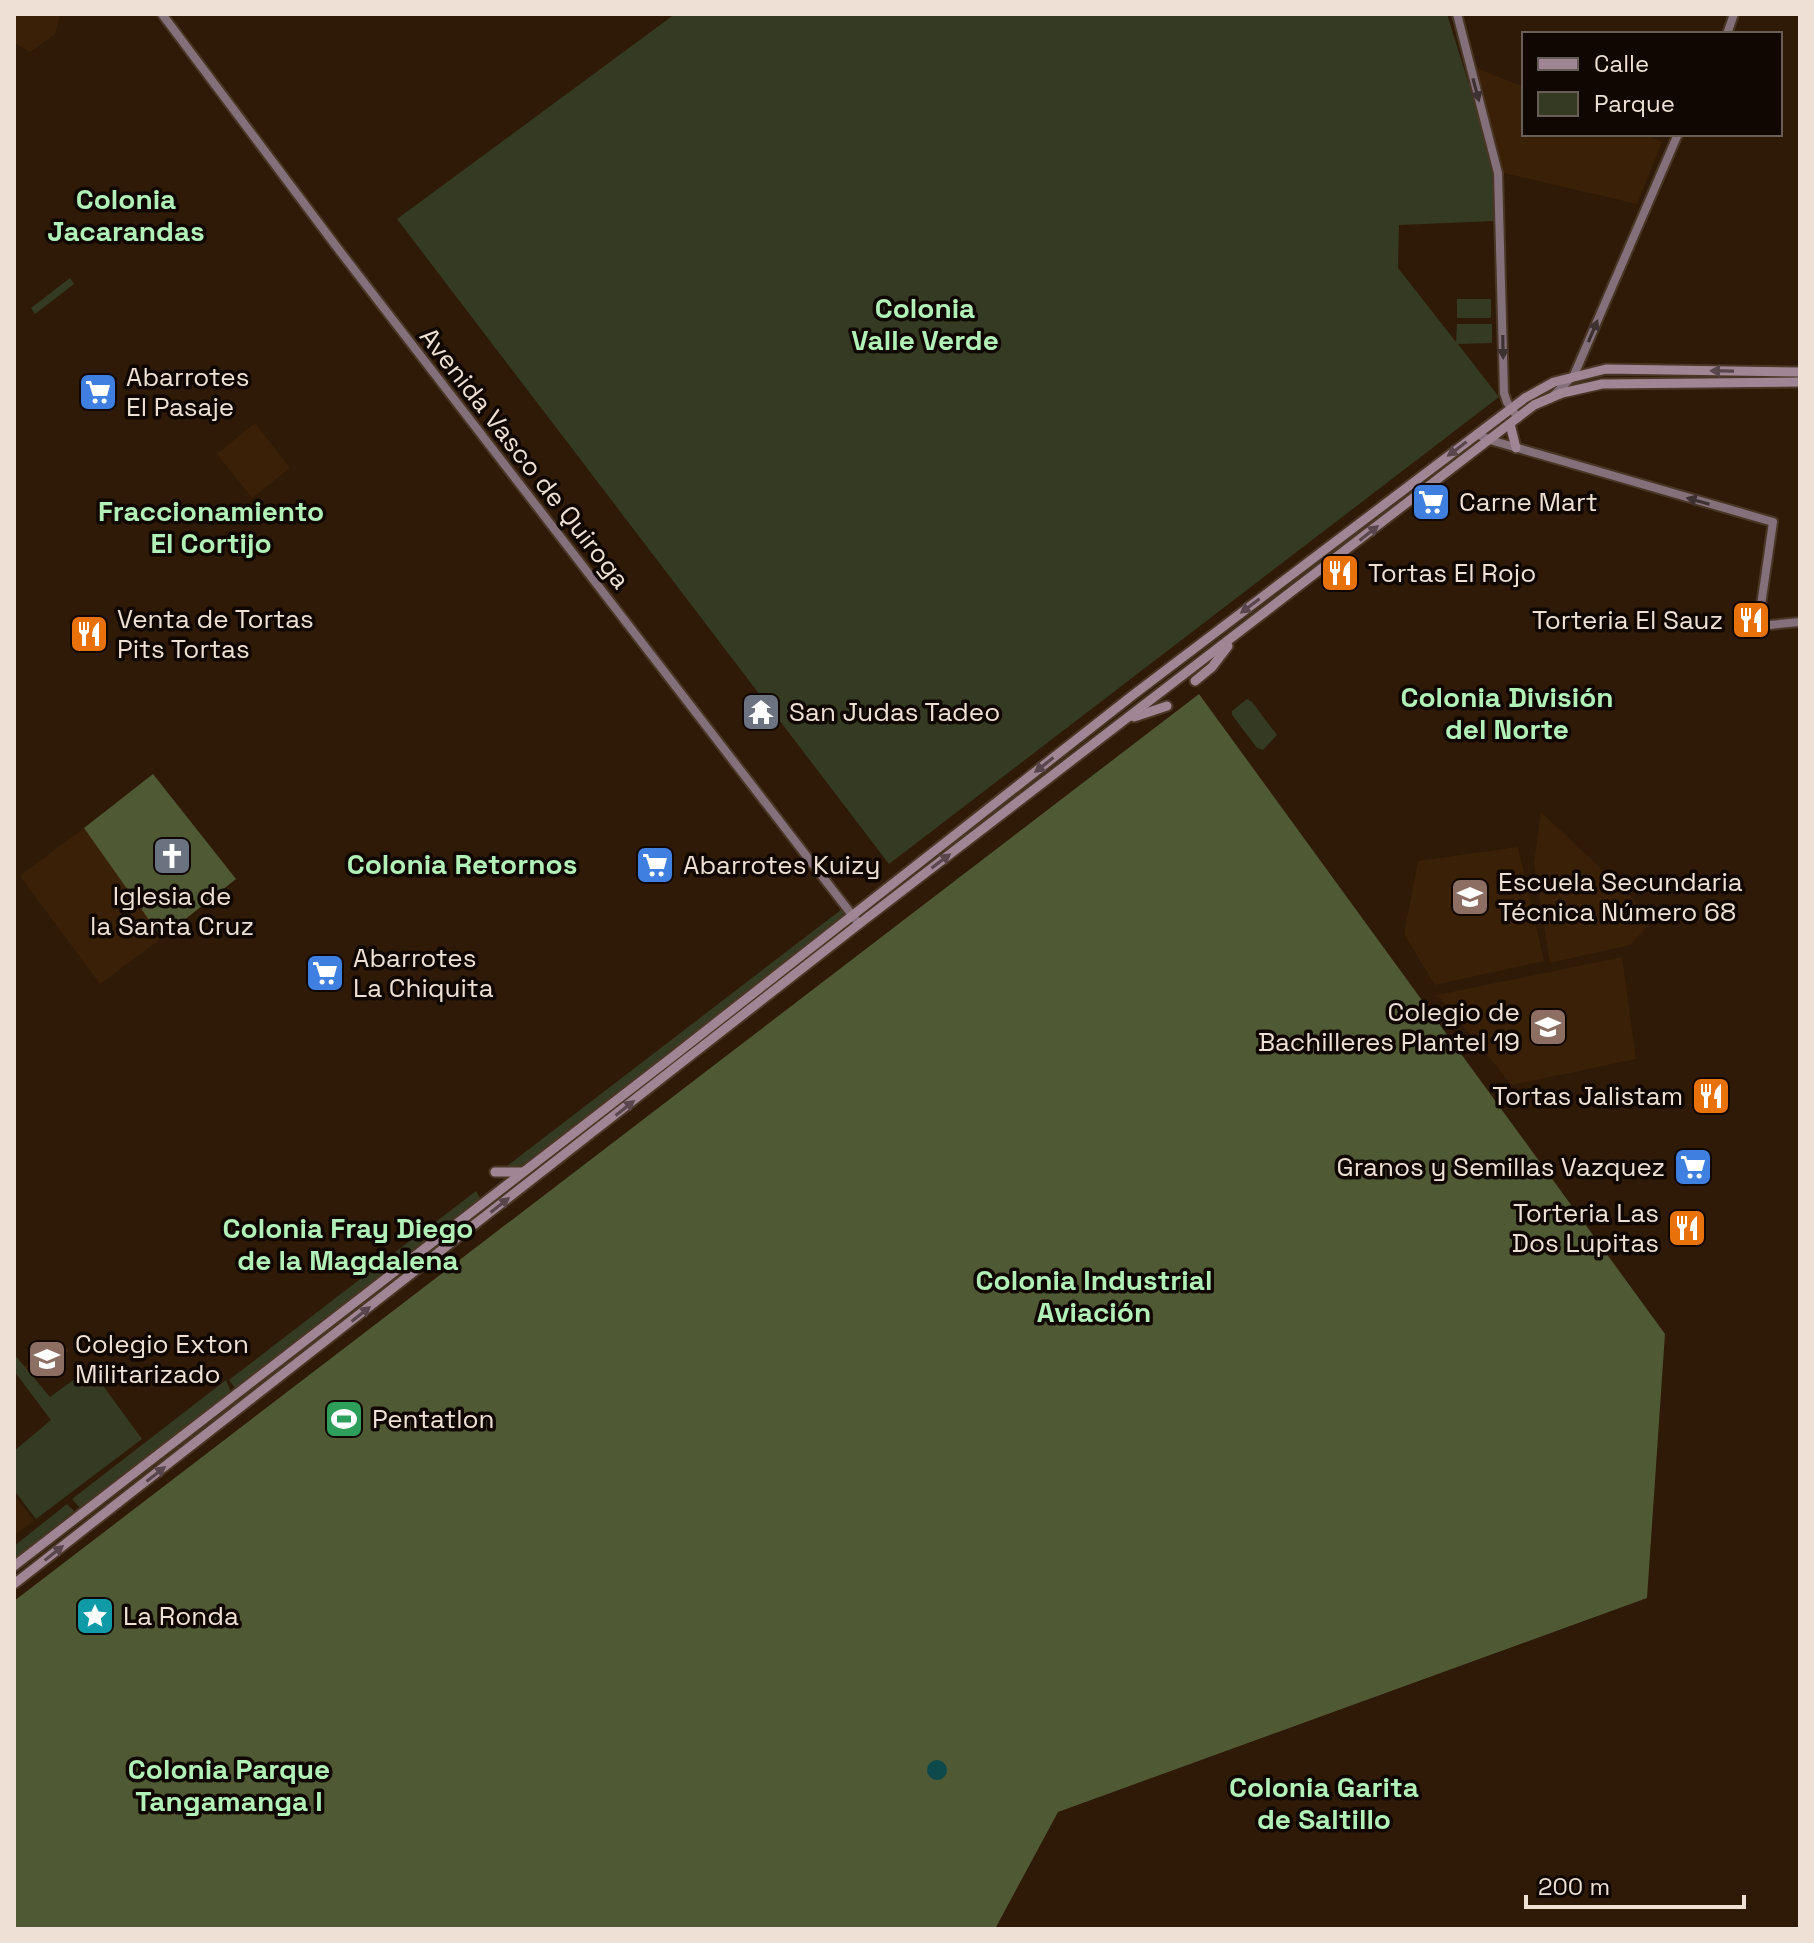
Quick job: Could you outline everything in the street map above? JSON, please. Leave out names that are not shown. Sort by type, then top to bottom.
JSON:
[{"type":"main road","name":"Avenida Vasco de Quiroga","points":[[162,14],[348,262],[856,920]]},
{"type":"main road","points":[[1457,14],[1498,173],[1504,393],[1514,421],[1516,448]]},
{"type":"main road","points":[[900,885],[1127,719],[1192,676],[1236,635],[1514,421],[1552,396],[1574,375],[1677,136]]},
{"type":"main road","points":[[14,1584],[856,920],[1133,695],[1511,408],[1554,382],[1606,369],[1800,372]]},
{"type":"main road","points":[[1552,396],[1602,384],[1800,382]]},
{"type":"main road","points":[[1477,434],[1773,522],[1758,626],[1800,622]]},
{"type":"main road","points":[[1315,557],[1324,568]]},
{"type":"main road","points":[[1133,695],[1179,668],[1192,676]]},
{"type":"main road","points":[[1127,719],[1167,706]]},
{"type":"main road","points":[[14,1566],[522,1172],[856,920]]},
{"type":"main road","points":[[495,1172],[522,1172]]},
{"type":"shaded area","points":[[14,14],[60,14],[55,34],[30,52],[14,43]]},
{"type":"shaded area","points":[[1471,66],[1522,86],[1522,136],[1647,136],[1662,142],[1637,204],[1499,172]]},
{"type":"shaded area","points":[[255,423],[290,468],[252,498],[217,454]]},
{"type":"shaded area","points":[[1541,812],[1654,919],[1630,945],[1550,963],[1534,863]]},
{"type":"shaded area","points":[[84,828],[164,936],[100,984],[20,876]]},
{"type":"shaded area","name":"Escuela Secundaria Técnica Número 68","points":[[1518,847],[1544,961],[1435,985],[1404,934],[1418,861]]},
{"type":"shaded area","name":"Colegio de Bachilleres Plantel 19","points":[[1622,957],[1636,1059],[1512,1085],[1437,995]]},
{"type":"shaded area","name":"Colegio Exton Militarizado","points":[[60,1339],[69,1351],[34,1379],[24,1367]]},
{"type":"shaded area","points":[[14,1495],[34,1521],[14,1535]]},
{"type":"green space","points":[[675,14],[1447,14],[1494,165],[1495,221],[1399,225],[1398,268],[1456,342],[1457,324],[1492,324],[1492,343],[1458,344],[1499,397],[889,864],[397,219]]},
{"type":"green space","points":[[70,278],[74,284],[35,314],[31,308]]},
{"type":"green space","points":[[1457,299],[1491,299],[1491,318],[1457,318]]},
{"type":"green space","points":[[1199,694],[1665,1334],[1647,1598],[1058,1812],[995,1929],[14,1929],[14,1601]]},
{"type":"green space","points":[[1247,699],[1277,735],[1263,750],[1257,748],[1232,715],[1232,711]]},
{"type":"green space","points":[[153,774],[236,879],[164,936],[159,934],[84,828]]},
{"type":"green space","points":[[842,909],[847,915],[519,1169],[503,1169]]},
{"type":"green space","points":[[476,1191],[480,1198],[430,1238],[424,1231]]},
{"type":"green space","points":[[420,1233],[425,1241],[236,1389],[229,1380]]},
{"type":"green space","points":[[14,1354],[50,1397],[90,1368],[142,1439],[36,1519],[14,1490],[14,1451],[51,1420],[14,1371]]},
{"type":"green space","points":[[226,1380],[231,1392],[81,1509],[72,1499]]},
{"type":"green space","points":[[67,1504],[74,1511],[14,1560],[14,1546]]},
{"type":"water","points":[[933,1760],[941,1760],[947,1770],[941,1780],[933,1780],[927,1774],[927,1766]]},
{"type":"place","name":"Abarrotes El Pasaje","points":[[98,392]]},
{"type":"place","name":"Carne Mart","points":[[1431,502]]},
{"type":"place","name":"Tortas El Rojo","points":[[1340,573]]},
{"type":"place","name":"Torteria El Sauz","points":[[1751,620]]},
{"type":"place","name":"Venta de Tortas Pits Tortas","points":[[89,634]]},
{"type":"place","name":"San Judas Tadeo","points":[[761,712]]},
{"type":"place","name":"Iglesia de la Santa Cruz","points":[[172,856]]},
{"type":"place","name":"Abarrotes Kuizy","points":[[655,865]]},
{"type":"place","name":"Escuela Secundaria Técnica Número 68","points":[[1470,897]]},
{"type":"place","name":"Abarrotes La Chiquita","points":[[325,973]]},
{"type":"place","name":"Colegio de Bachilleres Plantel 19","points":[[1548,1027]]},
{"type":"place","name":"Tortas Jalistam","points":[[1711,1096]]},
{"type":"place","name":"Granos y Semillas Vazquez","points":[[1693,1167]]},
{"type":"place","name":"Torteria Las Dos Lupitas","points":[[1687,1228]]},
{"type":"place","name":"Colegio Exton Militarizado","points":[[47,1359]]},
{"type":"place","name":"Pentatlon","points":[[344,1419]]},
{"type":"place","name":"La Ronda","points":[[95,1616]]},
{"type":"district","name":"Colonia Jacarandas","points":[[126,215]]},
{"type":"district","name":"Colonia Valle Verde","points":[[925,324]]},
{"type":"district","name":"Fraccionamiento El Cortijo","points":[[211,527]]},
{"type":"district","name":"Colonia División del Norte","points":[[1507,713]]},
{"type":"district","name":"Colonia Retornos","points":[[462,864]]},
{"type":"district","name":"Colonia Fray Diego de la Magdalena","points":[[348,1244]]},
{"type":"district","name":"Colonia Industrial Aviación","points":[[1094,1296]]},
{"type":"district","name":"Colonia Parque Tangamanga I","points":[[229,1785]]},
{"type":"district","name":"Colonia Garita de Saltillo","points":[[1324,1803]]}]
